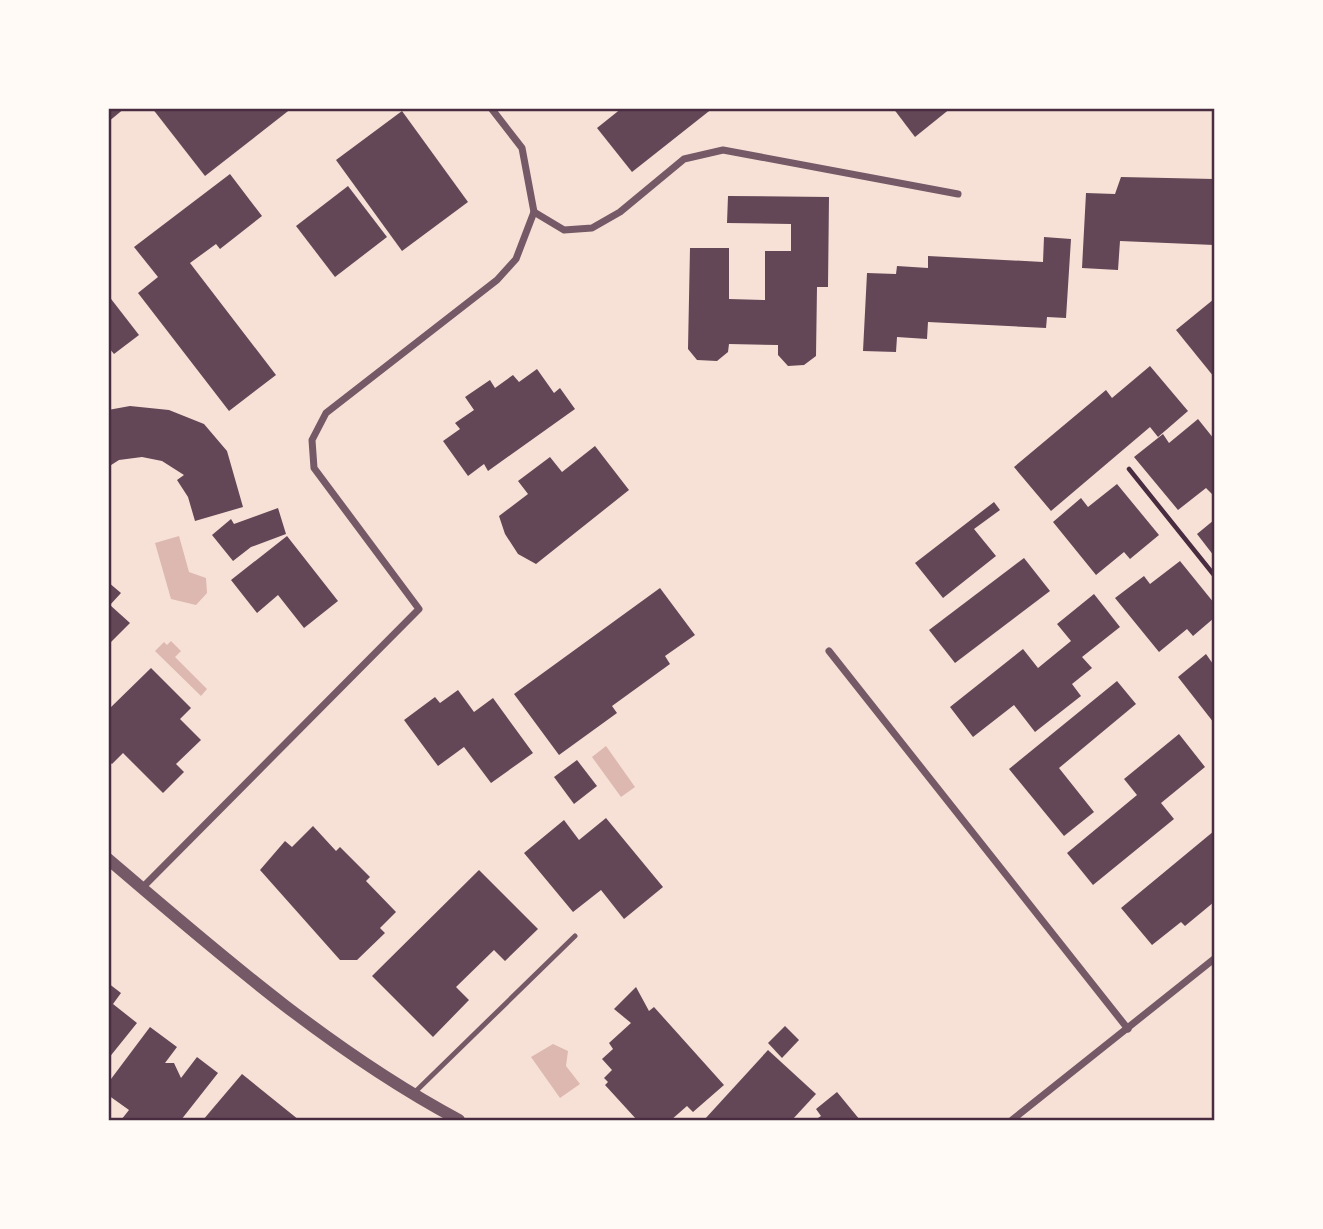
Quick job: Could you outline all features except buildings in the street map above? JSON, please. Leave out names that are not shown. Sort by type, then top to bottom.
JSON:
[{"type":"street","points":[[142,888],[419,609],[314,468],[312,440],[326,414],[497,280],[516,259],[534,212],[522,148],[491,108]]},
{"type":"street","points":[[534,212],[564,230],[592,228],[620,212],[684,159],[723,150],[958,194]]},
{"type":"street","points":[[829,651],[1128,1029]]},
{"type":"street","points":[[108,859],[322,1034],[412,1095],[459,1121]]},
{"type":"street","points":[[1012,1121],[1214,959]]},
{"type":"lane","points":[[412,1095],[575,936]]},
{"type":"path","points":[[1129,469],[1214,575]]},
{"type":"shaded area","points":[[179,536],[189,572],[206,578],[207,593],[196,605],[171,599],[155,543]]},
{"type":"shaded area","points":[[171,641],[181,651],[175,657],[207,689],[201,696],[155,651],[164,642],[167,645]]},
{"type":"shaded area","points":[[606,746],[635,787],[621,797],[592,757]]},
{"type":"shaded area","points":[[553,1044],[568,1051],[566,1066],[580,1084],[560,1098],[531,1057]]}]
